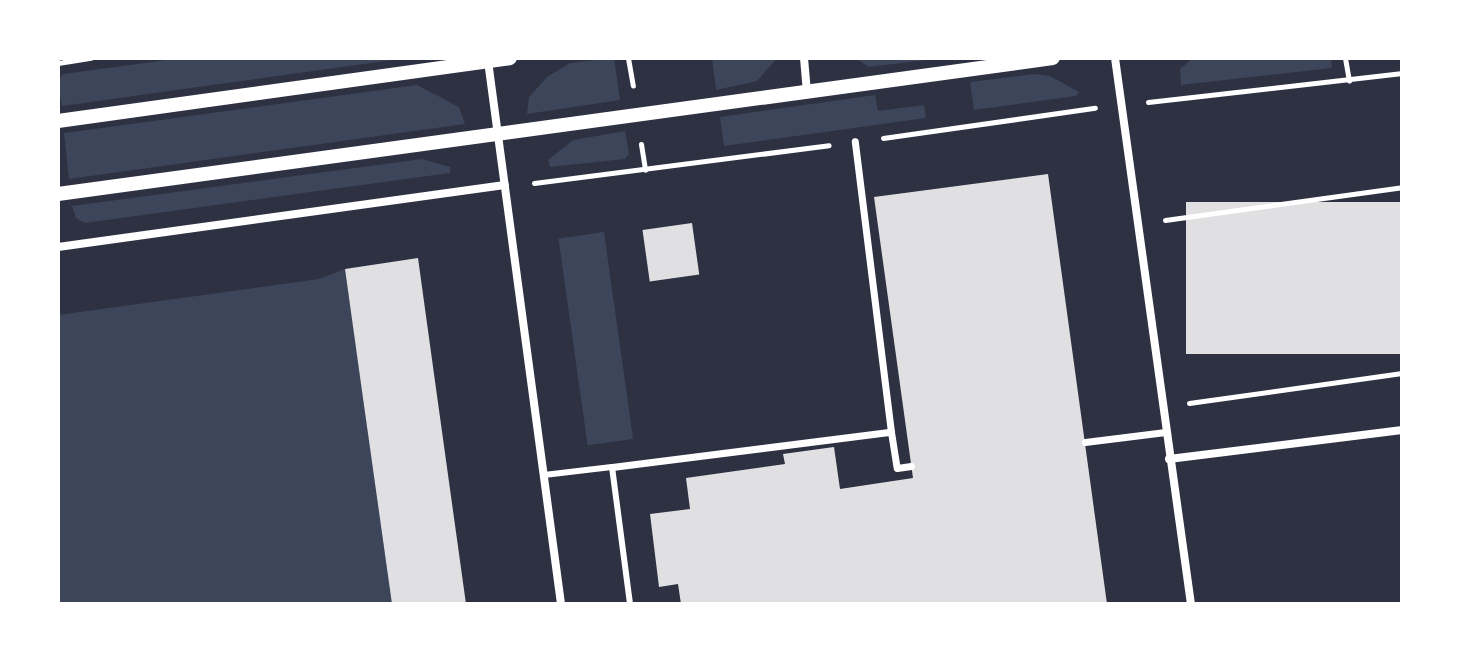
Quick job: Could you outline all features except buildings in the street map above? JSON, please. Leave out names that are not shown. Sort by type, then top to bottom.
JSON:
[{"type":"street","points":[[58,121],[510,58]]},
{"type":"street","points":[[804,58],[807,92]]},
{"type":"street","points":[[58,194],[1053,58]]},
{"type":"street","points":[[1115,58],[1191,604]]},
{"type":"street","points":[[488,61],[561,604]]},
{"type":"street","points":[[855,141],[897,468],[911,466]]},
{"type":"street","points":[[58,247],[505,185]]},
{"type":"street","points":[[1169,459],[1402,430]]},
{"type":"street","points":[[612,467],[891,432]]},
{"type":"street","points":[[1085,442],[1165,432]]},
{"type":"lane","points":[[544,475],[612,467],[630,604]]},
{"type":"path","points":[[58,63],[91,58]]},
{"type":"path","points":[[1345,58],[1349,81]]},
{"type":"path","points":[[505,185],[1120,105],[1402,73]]},
{"type":"path","points":[[1137,224],[1402,187]]},
{"type":"path","points":[[1162,407],[1402,373]]},
{"type":"shaded area","points":[[182,58],[407,58],[62,106],[58,81],[63,74]]},
{"type":"shaded area","points":[[614,58],[620,100],[527,114],[529,97],[547,77],[570,63]]},
{"type":"shaded area","points":[[712,58],[777,58],[757,81],[716,90]]},
{"type":"shaded area","points":[[855,58],[942,58],[869,67]]},
{"type":"shaded area","points":[[1193,58],[1331,58],[1332,68],[1181,85],[1180,69]]},
{"type":"shaded area","points":[[1034,74],[1050,76],[1079,92],[1076,96],[974,110],[970,82]]},
{"type":"shaded area","points":[[417,85],[459,107],[465,124],[69,179],[64,133]]},
{"type":"shaded area","points":[[875,95],[878,111],[924,105],[926,118],[724,146],[720,117]]},
{"type":"shaded area","points":[[625,131],[629,154],[625,159],[550,167],[548,160],[573,140]]},
{"type":"shaded area","points":[[422,159],[450,167],[450,173],[85,223],[76,218],[72,206]]},
{"type":"shaded area","points":[[604,232],[633,439],[588,445],[558,238]]},
{"type":"shaded area","points":[[345,269],[392,604],[58,604],[58,315],[319,279]]}]
